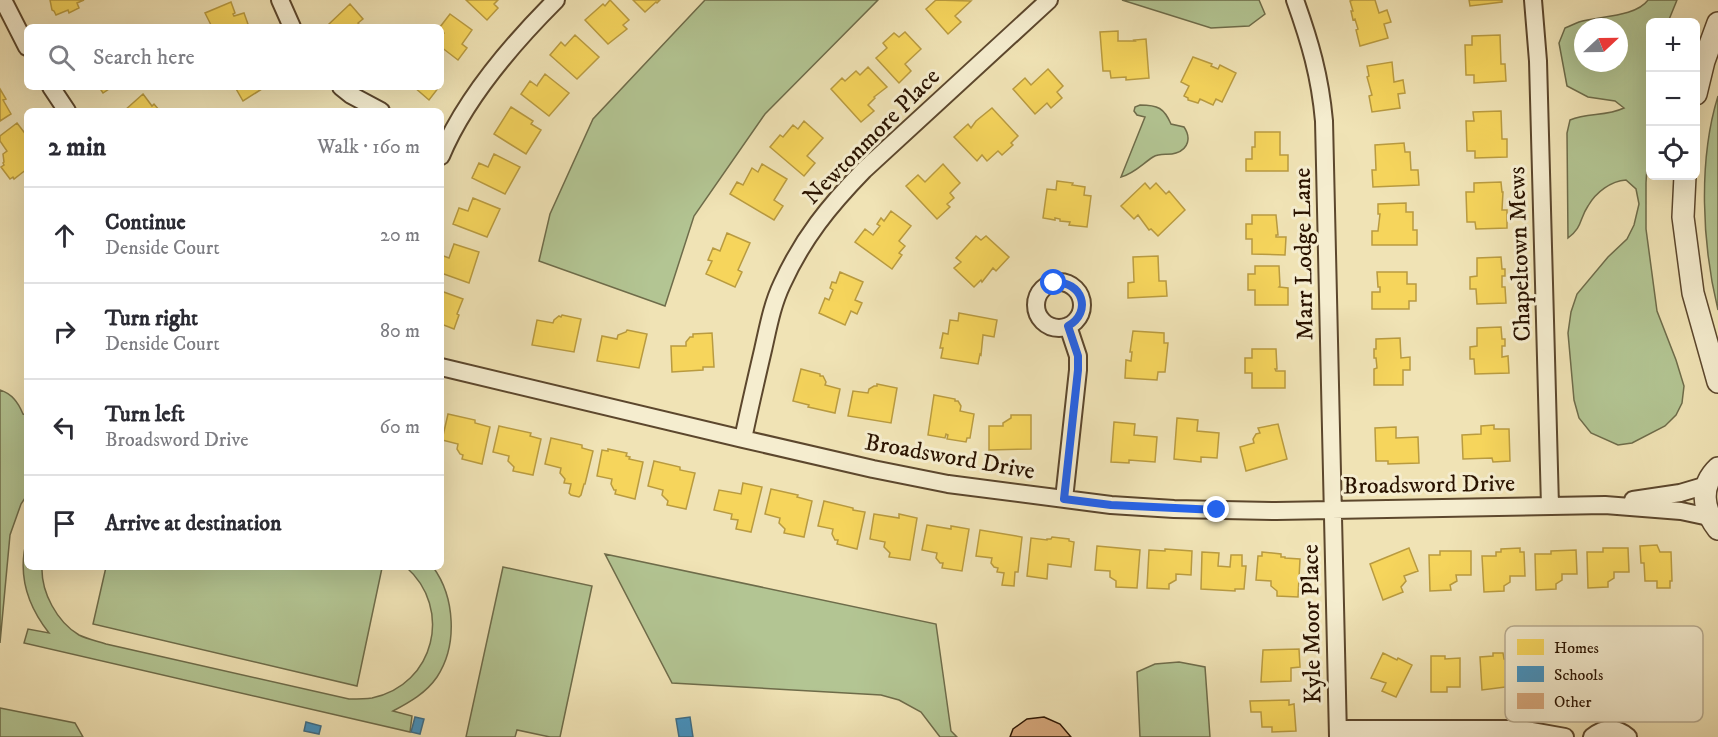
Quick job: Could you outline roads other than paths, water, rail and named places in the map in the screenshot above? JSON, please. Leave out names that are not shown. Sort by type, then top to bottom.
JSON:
[{"type":"street","points":[[3,0],[24,41]]},
{"type":"street","points":[[280,0],[291,24]]},
{"type":"street","points":[[444,145],[493,72],[521,36],[556,0]]},
{"type":"street","name":"Newtonmore Place","points":[[743,439],[769,322],[781,286],[814,226],[864,170],[1049,0]]},
{"type":"street","name":"Marr Lodge Lane","points":[[1295,0],[1312,49],[1324,121],[1332,510]]},
{"type":"street","name":"Chapeltown Mews","points":[[1533,0],[1538,73],[1550,506]]},
{"type":"street","points":[[1700,76],[1718,22]]},
{"type":"street","points":[[53,90],[65,108]]},
{"type":"street","points":[[345,90],[375,108]]},
{"type":"street","points":[[1685,180],[1683,217],[1693,293],[1718,382]]},
{"type":"street","points":[[1064,499],[1078,370],[1078,356],[1068,326]]},
{"type":"street","name":"Broadsword Drive","points":[[444,368],[873,469],[948,484],[1111,505],[1276,512],[1605,505],[1681,511],[1714,523]]},
{"type":"street","points":[[1714,472],[1705,503],[1714,523]]},
{"type":"street","name":"Broadsword Drive","points":[[1605,505],[1680,493],[1714,472]]},
{"type":"street","name":"Kyle Moor Place","points":[[1332,510],[1338,733]]},
{"type":"street","points":[[1338,733],[1520,729],[1565,737]]},
{"type":"street","points":[[1592,737],[1607,729],[1615,729],[1628,737]]}]
